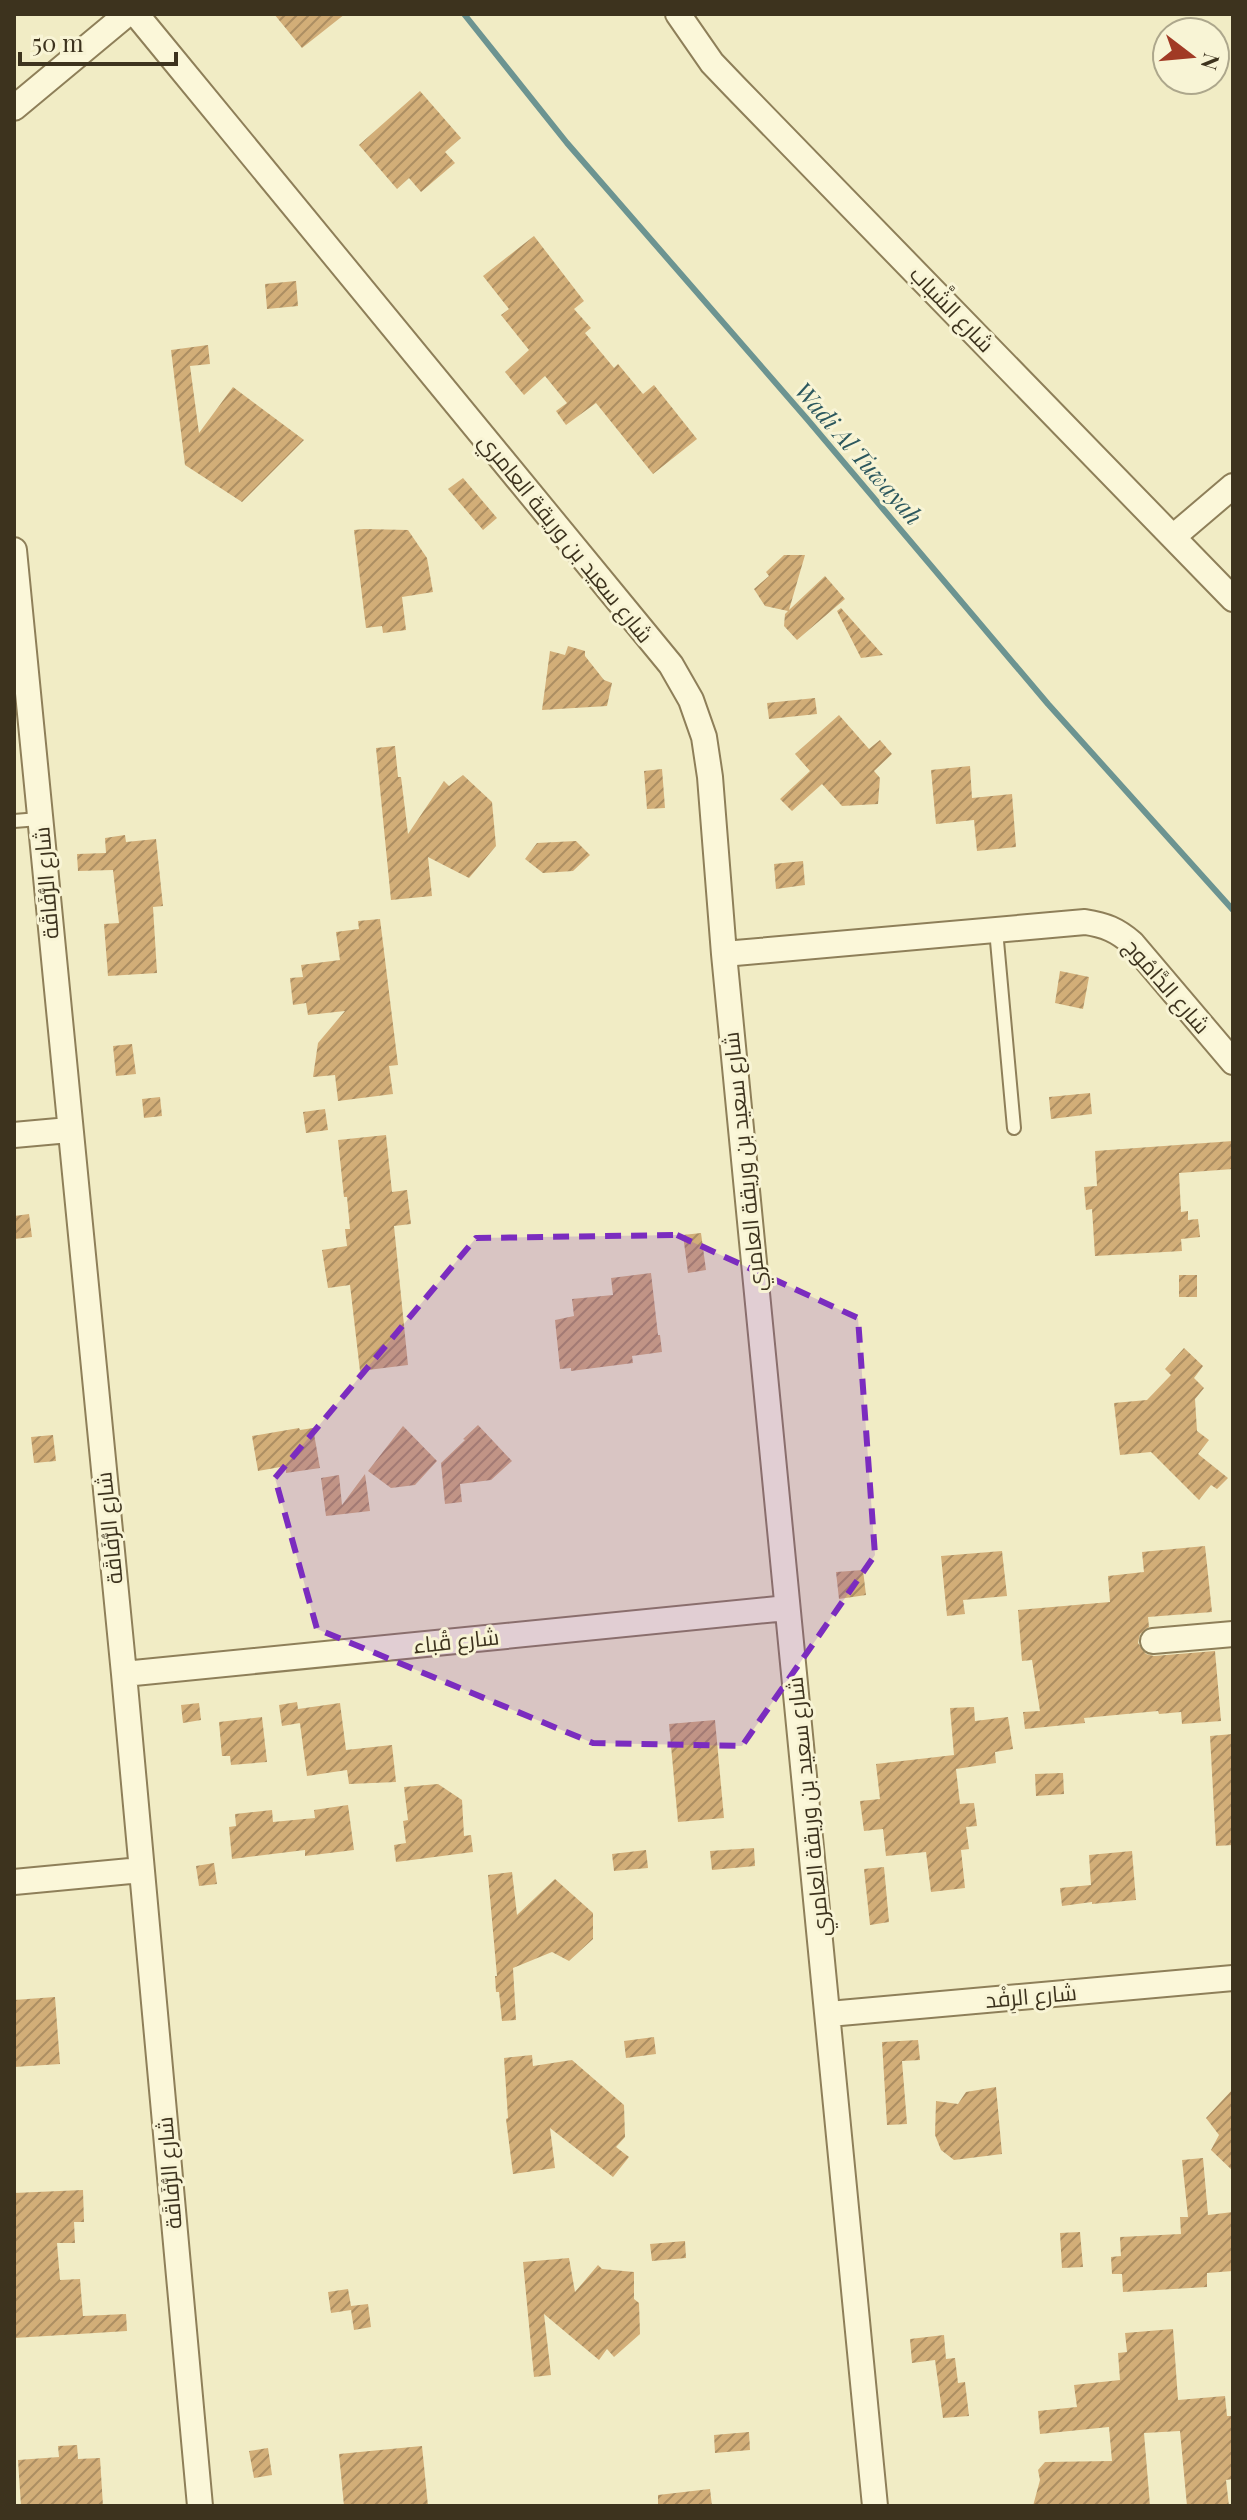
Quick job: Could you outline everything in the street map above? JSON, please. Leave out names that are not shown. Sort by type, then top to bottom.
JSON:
[{"type":"street","points":[[14,108],[127,14]]},
{"type":"street","name":"شارع سعيد بن وريقة العامري","points":[[136,14],[671,665],[691,700],[704,737],[875,2506]]},
{"type":"street","name":"شارع الشَّباب","points":[[678,14],[712,63],[1233,599]]},
{"type":"street","points":[[1173,537],[1233,486]]},
{"type":"street","name":"شارع الرُّفَاقَة","points":[[14,550],[124,1674],[200,2506]]},
{"type":"street","name":"شارع الدَّامُوج","points":[[724,954],[1085,922],[1102,924],[1132,943],[1233,1062]]},
{"type":"street","points":[[14,1135],[69,1130]]},
{"type":"street","name":"شارع قُباء","points":[[124,1674],[787,1608]]},
{"type":"street","points":[[1153,1641],[1233,1634]]},
{"type":"street","points":[[14,1882],[141,1870]]},
{"type":"street","name":"شارع الرِفْد","points":[[829,2014],[1233,1978]]},
{"type":"lane","points":[[14,821],[39,819]]},
{"type":"lane","points":[[996,930],[1014,1128]]},
{"type":"highlighted area","points":[[677,1235],[858,1318],[875,1555],[742,1746],[593,1743],[317,1629],[275,1478],[476,1238]]},
{"type":"building","points":[[274,14],[345,14],[302,48]]},
{"type":"building","points":[[420,91],[461,138],[445,152],[455,163],[421,192],[409,178],[397,189],[359,145]]},
{"type":"building","points":[[534,236],[584,301],[574,309],[591,328],[585,333],[614,368],[618,364],[643,394],[654,385],[697,439],[653,474],[596,403],[566,425],[556,411],[567,403],[545,376],[524,395],[505,372],[529,350],[501,315],[509,309],[483,276]]},
{"type":"building","points":[[296,281],[298,306],[267,309],[265,284]]},
{"type":"building","points":[[208,345],[210,364],[190,366],[199,433],[233,387],[304,440],[242,502],[185,465],[171,350]]},
{"type":"building","points":[[463,478],[497,518],[483,530],[448,489]]},
{"type":"building","points":[[354,530],[408,530],[427,558],[433,592],[402,597],[406,630],[383,633],[382,626],[366,628]]},
{"type":"building","points":[[784,555],[805,555],[789,610],[825,576],[845,599],[797,640],[784,626],[788,611],[765,606],[754,589],[769,576],[766,572]]},
{"type":"building","points":[[841,608],[883,655],[861,658],[837,611]]},
{"type":"building","points":[[568,646],[585,651],[585,656],[604,680],[612,683],[607,706],[542,710],[550,651],[565,655]]},
{"type":"building","points":[[815,698],[817,714],[769,719],[767,703]]},
{"type":"building","points":[[839,715],[869,749],[880,740],[892,754],[874,771],[880,778],[878,804],[842,806],[822,784],[792,811],[780,799],[810,771],[795,754]]},
{"type":"building","points":[[395,746],[408,834],[444,781],[449,786],[463,775],[492,802],[496,846],[469,878],[428,857],[432,896],[391,900],[376,748]]},
{"type":"building","points":[[970,766],[972,798],[1012,794],[1016,847],[977,851],[974,820],[936,824],[931,770]]},
{"type":"building","points":[[662,769],[665,808],[647,809],[644,771]]},
{"type":"building","points":[[125,835],[126,842],[156,839],[163,906],[153,907],[157,973],[108,976],[104,924],[119,923],[113,870],[78,871],[77,854],[106,853],[105,838]]},
{"type":"building","points":[[576,841],[590,855],[573,871],[543,873],[525,859],[537,843]]},
{"type":"building","points":[[803,861],[805,885],[776,889],[774,864]]},
{"type":"building","points":[[380,919],[398,1065],[389,1066],[393,1094],[338,1101],[335,1075],[313,1077],[318,1043],[345,1011],[308,1015],[306,1003],[293,1005],[290,978],[303,977],[301,965],[340,960],[336,932],[359,929],[358,921]]},
{"type":"building","points":[[1060,971],[1089,977],[1083,1009],[1055,1003]]},
{"type":"building","points":[[132,1044],[136,1074],[116,1076],[113,1046]]},
{"type":"building","points":[[1090,1093],[1092,1114],[1051,1119],[1049,1097]]},
{"type":"building","points":[[160,1097],[162,1116],[144,1118],[142,1099]]},
{"type":"building","points":[[325,1109],[328,1130],[306,1133],[303,1112]]},
{"type":"building","points":[[386,1135],[392,1192],[407,1190],[411,1224],[394,1226],[408,1365],[360,1371],[350,1285],[328,1288],[322,1250],[347,1246],[345,1229],[350,1229],[338,1140]]},
{"type":"building","points":[[1233,1141],[1233,1169],[1179,1173],[1181,1212],[1188,1211],[1188,1220],[1198,1219],[1200,1237],[1181,1239],[1182,1251],[1095,1256],[1092,1209],[1086,1210],[1084,1187],[1097,1186],[1095,1151]]},
{"type":"building","points":[[29,1214],[32,1237],[14,1239],[14,1216]]},
{"type":"building","points":[[701,1233],[706,1270],[688,1273],[683,1235]]},
{"type":"building","points":[[651,1273],[662,1352],[632,1356],[633,1363],[571,1371],[571,1368],[560,1369],[555,1320],[574,1316],[572,1299],[613,1295],[611,1278]]},
{"type":"building","points":[[1179,1275],[1197,1275],[1197,1297],[1179,1297]]},
{"type":"building","points":[[1184,1348],[1203,1366],[1194,1378],[1204,1388],[1195,1399],[1197,1431],[1209,1440],[1198,1454],[1228,1478],[1217,1489],[1211,1485],[1199,1500],[1151,1452],[1120,1455],[1114,1403],[1147,1400],[1171,1375],[1165,1369]]},
{"type":"building","points":[[478,1425],[512,1461],[491,1480],[460,1484],[462,1502],[445,1504],[441,1463]]},
{"type":"building","points":[[403,1426],[437,1461],[415,1485],[391,1488],[368,1471]]},
{"type":"building","points":[[313,1428],[320,1468],[286,1473],[286,1466],[258,1471],[252,1436]]},
{"type":"building","points":[[53,1435],[56,1461],[34,1463],[31,1437]]},
{"type":"building","points":[[365,1474],[370,1511],[326,1516],[321,1478],[339,1475],[342,1505]]},
{"type":"building","points":[[1205,1546],[1212,1612],[1148,1617],[1149,1627],[1140,1634],[1138,1643],[1146,1654],[1154,1656],[1215,1651],[1221,1721],[1182,1724],[1181,1712],[1159,1714],[1158,1711],[1084,1718],[1085,1723],[1025,1729],[1023,1712],[1040,1711],[1032,1660],[1022,1661],[1018,1610],[1110,1602],[1108,1576],[1144,1572],[1142,1552]]},
{"type":"building","points":[[1002,1551],[1007,1596],[963,1600],[965,1614],[947,1616],[941,1556]]},
{"type":"building","points":[[863,1570],[866,1595],[839,1599],[836,1572]]},
{"type":"building","points":[[297,1702],[300,1723],[282,1726],[279,1705]]},
{"type":"building","points":[[199,1703],[201,1720],[183,1723],[181,1705]]},
{"type":"building","points":[[340,1703],[346,1750],[392,1745],[396,1782],[349,1784],[347,1770],[307,1776],[298,1709]]},
{"type":"building","points":[[974,1707],[975,1721],[1008,1717],[1013,1749],[995,1752],[996,1763],[956,1769],[960,1804],[974,1803],[977,1826],[966,1827],[969,1849],[961,1850],[965,1888],[931,1892],[926,1852],[886,1856],[883,1829],[864,1831],[860,1801],[880,1799],[876,1764],[954,1755],[950,1708]]},
{"type":"building","points":[[262,1717],[267,1762],[231,1765],[230,1756],[222,1756],[219,1722]]},
{"type":"building","points":[[715,1720],[724,1818],[678,1822],[669,1724]]},
{"type":"building","points":[[1233,1734],[1233,1845],[1216,1846],[1210,1736]]},
{"type":"building","points":[[1063,1773],[1064,1794],[1036,1796],[1035,1774]]},
{"type":"building","points":[[438,1784],[462,1800],[464,1836],[471,1835],[473,1852],[396,1862],[394,1845],[406,1843],[403,1821],[408,1820],[404,1787]]},
{"type":"building","points":[[348,1805],[354,1850],[305,1856],[305,1850],[232,1859],[229,1827],[236,1826],[235,1814],[272,1810],[273,1822],[315,1818],[314,1810]]},
{"type":"building","points":[[754,1848],[755,1866],[712,1870],[710,1851]]},
{"type":"building","points":[[646,1850],[648,1868],[614,1871],[612,1854]]},
{"type":"building","points":[[1132,1851],[1136,1900],[1062,1906],[1060,1888],[1091,1885],[1089,1855]]},
{"type":"building","points":[[214,1863],[217,1884],[199,1886],[196,1866]]},
{"type":"building","points":[[884,1867],[889,1922],[870,1925],[864,1869]]},
{"type":"building","points":[[512,1872],[517,1915],[555,1879],[593,1913],[593,1939],[569,1961],[552,1952],[513,1968],[516,2020],[502,2021],[499,1992],[496,1992],[488,1875]]},
{"type":"building","points":[[55,1997],[60,2064],[14,2067],[14,2000]]},
{"type":"building","points":[[654,2037],[656,2054],[626,2058],[624,2041]]},
{"type":"building","points":[[918,2040],[920,2060],[902,2061],[907,2124],[887,2125],[882,2042]]},
{"type":"building","points":[[532,2055],[533,2066],[572,2060],[624,2105],[625,2137],[616,2147],[629,2157],[613,2177],[550,2128],[555,2168],[513,2174],[506,2119],[504,2058]]},
{"type":"building","points":[[996,2087],[1002,2154],[954,2160],[941,2150],[935,2135],[936,2101],[958,2104],[966,2092]]},
{"type":"building","points":[[1233,2089],[1233,2171],[1211,2150],[1219,2135],[1206,2118]]},
{"type":"building","points":[[1203,2158],[1208,2215],[1233,2212],[1233,2271],[1207,2273],[1207,2287],[1123,2292],[1122,2274],[1112,2274],[1111,2257],[1121,2256],[1120,2237],[1181,2234],[1180,2217],[1188,2217],[1182,2160]]},
{"type":"building","points":[[83,2190],[84,2222],[74,2222],[75,2243],[57,2243],[60,2280],[80,2279],[83,2316],[126,2314],[127,2331],[14,2338],[14,2193]]},
{"type":"building","points":[[1080,2232],[1083,2267],[1062,2268],[1060,2233]]},
{"type":"building","points":[[685,2241],[686,2258],[652,2261],[650,2244]]},
{"type":"building","points":[[569,2258],[575,2292],[598,2265],[602,2269],[634,2272],[634,2299],[639,2303],[640,2334],[614,2357],[607,2349],[599,2360],[544,2314],[551,2375],[534,2377],[523,2262]]},
{"type":"building","points":[[348,2289],[351,2306],[368,2304],[371,2327],[354,2330],[351,2310],[331,2313],[328,2292]]},
{"type":"building","points":[[1173,2329],[1178,2400],[1225,2396],[1227,2416],[1233,2416],[1233,2479],[1226,2480],[1229,2506],[1187,2506],[1180,2431],[1144,2433],[1150,2506],[1033,2506],[1040,2480],[1038,2470],[1045,2462],[1112,2461],[1109,2427],[1040,2434],[1038,2411],[1077,2407],[1074,2385],[1120,2380],[1118,2353],[1127,2352],[1125,2333]]},
{"type":"building","points":[[944,2335],[946,2359],[955,2358],[958,2383],[965,2382],[969,2416],[943,2418],[935,2360],[912,2363],[910,2339]]},
{"type":"building","points":[[749,2432],[750,2450],[715,2453],[714,2435]]},
{"type":"building","points":[[77,2445],[78,2459],[100,2458],[103,2506],[21,2506],[18,2460],[59,2457],[58,2446]]},
{"type":"building","points":[[422,2446],[428,2506],[344,2506],[339,2454]]},
{"type":"building","points":[[268,2448],[272,2475],[254,2478],[249,2451]]},
{"type":"building","points":[[710,2489],[712,2506],[658,2506],[658,2495]]},
{"type":"waterway","name":"Wadi Al Tuwayah","points":[[464,14],[567,143],[807,419],[1048,704],[1233,910]]}]
